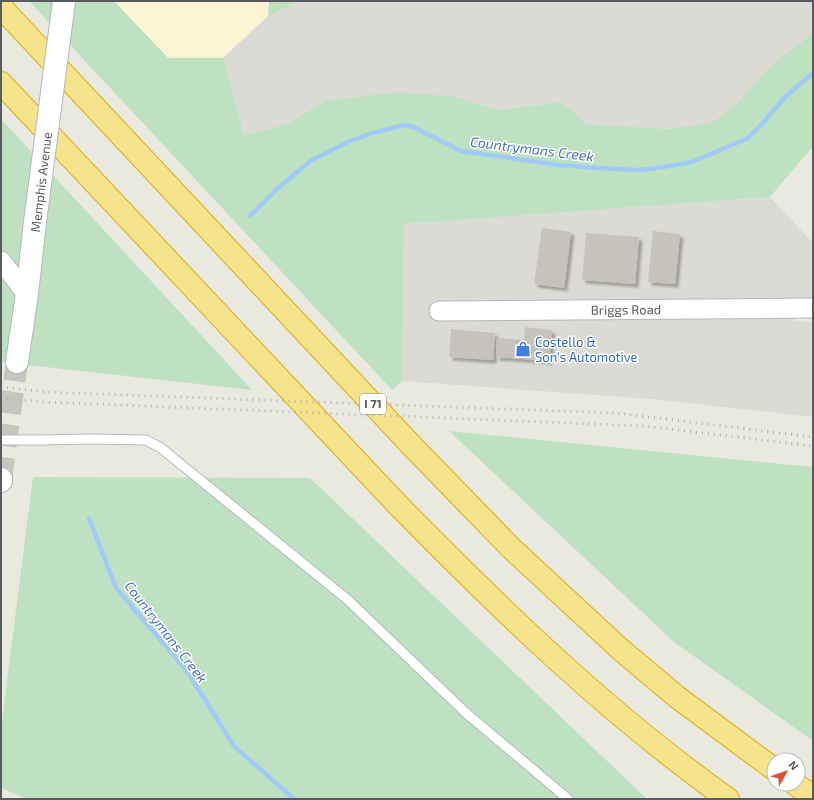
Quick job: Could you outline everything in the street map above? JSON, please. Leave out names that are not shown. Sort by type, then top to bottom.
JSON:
[{"type":"highway","name":"I 71","points":[[1,7],[417,451],[511,548],[637,663],[677,697],[766,763]]},
{"type":"highway","points":[[1,83],[453,562],[522,629],[582,683],[674,758],[728,799]]},
{"type":"main road","name":"Memphis Avenue","points":[[17,362],[64,1]]},
{"type":"street","points":[[1,261],[27,294]]},
{"type":"street","name":"Briggs Road","points":[[439,311],[813,308]]},
{"type":"lane","points":[[1,440],[146,440],[161,448],[348,600],[466,713],[568,799]]},
{"type":"shaded area","points":[[114,1],[269,1],[268,16],[223,58],[168,58]]},
{"type":"shaded area","points":[[301,1],[813,1],[813,33],[775,62],[737,103],[713,122],[669,129],[584,124],[562,102],[499,110],[455,97],[325,101],[287,124],[244,135],[223,58],[268,16]]},
{"type":"shaded area","points":[[770,197],[813,243],[813,300],[793,321],[813,322],[813,417],[651,399],[402,381],[404,224]]},
{"type":"green space","points":[[29,1],[114,1],[168,58],[223,58],[244,135],[287,124],[325,101],[398,92],[455,97],[499,110],[562,102],[585,124],[669,129],[713,122],[737,103],[775,62],[813,33],[813,146],[770,197],[404,224],[402,381],[392,390]]},
{"type":"green space","points":[[269,1],[301,1],[268,16]]},
{"type":"green space","points":[[1,119],[252,390],[1,362]]},
{"type":"green space","points":[[449,431],[813,467],[813,741],[674,642]]},
{"type":"green space","points":[[33,477],[310,478],[647,799],[26,799],[1,788],[1,728]]},
{"type":"building","points":[[542,228],[571,232],[564,288],[534,284]]},
{"type":"building","points":[[653,231],[680,234],[675,284],[648,282]]},
{"type":"building","points":[[586,233],[639,237],[635,284],[582,280]]},
{"type":"building","name":"Costello & Son's Automotive","points":[[525,327],[552,330],[549,361],[496,357],[497,338],[524,340]]},
{"type":"building","points":[[451,329],[495,333],[493,360],[449,357]]},
{"type":"waterway","name":"Countrymans Creek","points":[[250,216],[278,188],[312,160],[350,141],[372,133],[405,125],[413,127],[461,151],[559,165],[636,170],[692,162],[748,138],[785,97],[813,73]]},
{"type":"waterway","name":"Countrymans Creek","points":[[89,518],[116,588],[187,671],[234,746],[294,799]]},
{"type":"tunnel","points":[[1,479],[17,362]]},
{"type":"railway","points":[[1,387],[46,392],[616,413],[813,437]]},
{"type":"railway","points":[[1,398],[45,402],[644,426],[813,446]]},
{"type":"place","name":"Costello & Son's Automotive","points":[[523,349]]}]
